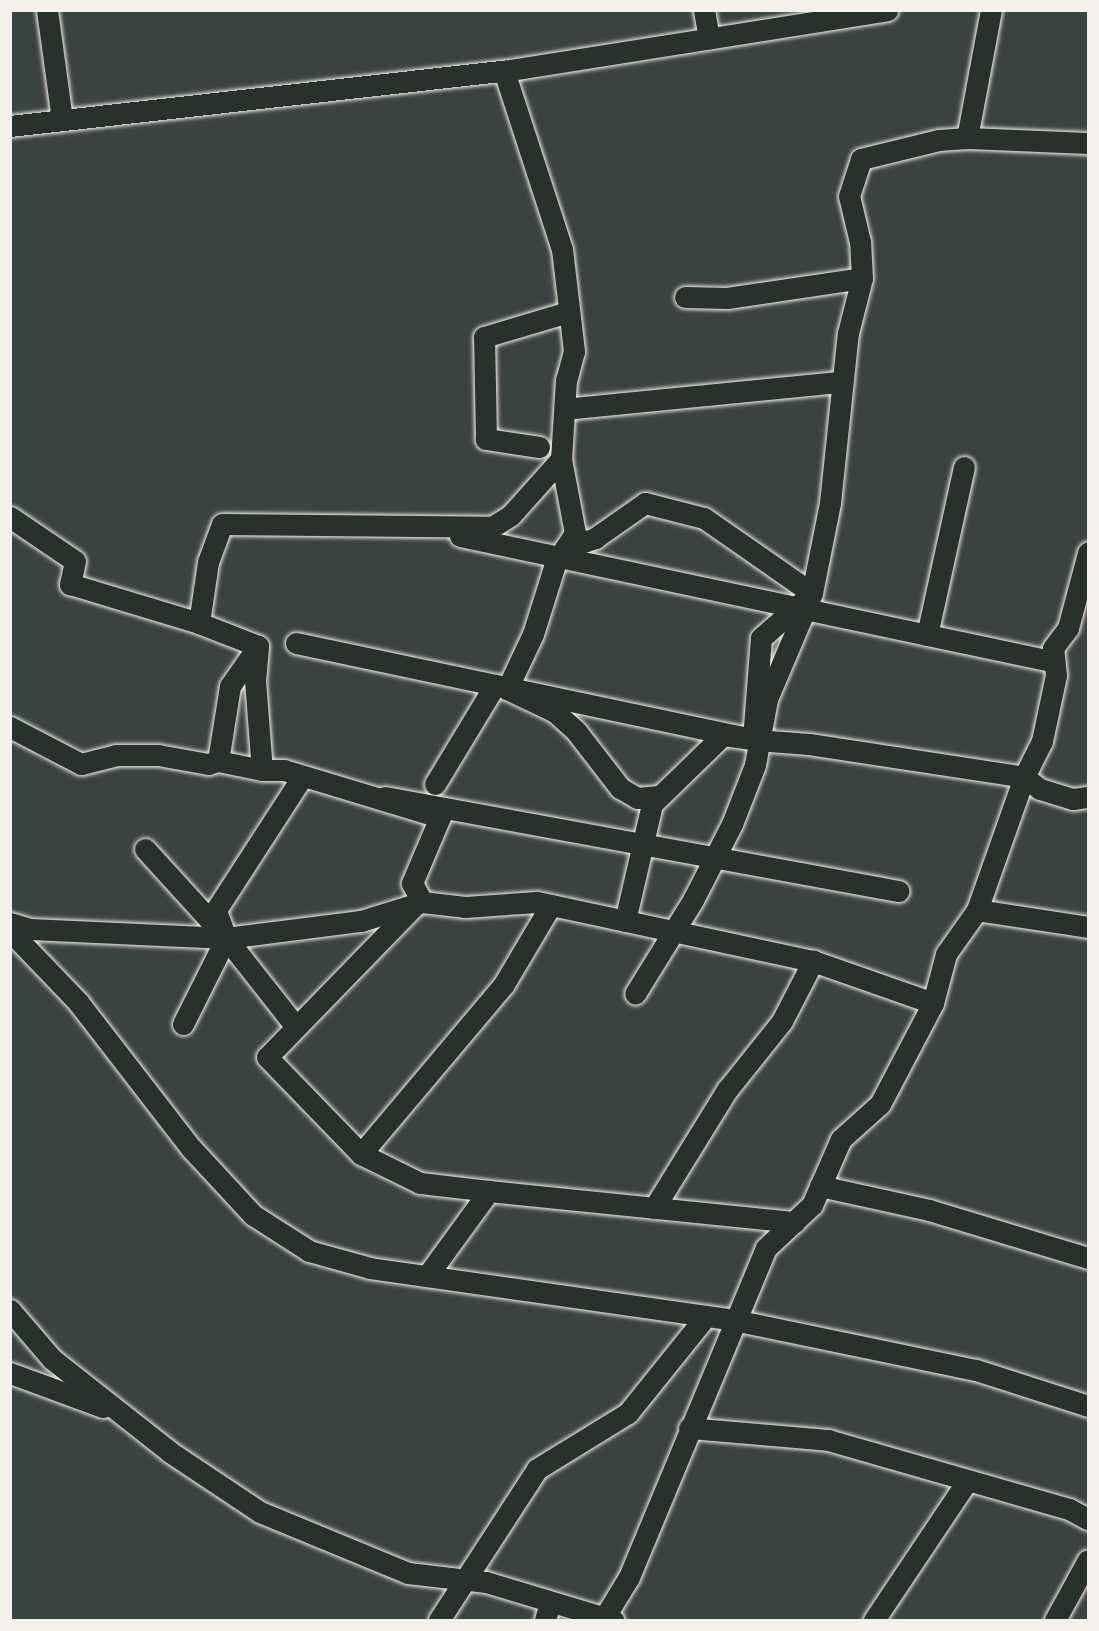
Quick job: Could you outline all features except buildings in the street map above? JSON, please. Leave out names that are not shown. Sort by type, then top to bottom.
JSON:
[{"type":"street","points":[[47,10],[62,119]]},
{"type":"street","points":[[704,10],[709,39]]},
{"type":"street","points":[[10,126],[504,71],[887,10]]},
{"type":"street","points":[[967,138],[991,10]]},
{"type":"street","points":[[504,71],[562,249],[573,351],[566,380],[561,459],[575,533],[555,564],[532,634],[507,689],[555,712],[576,731],[620,788],[637,798],[659,796],[652,804],[626,921]]},
{"type":"street","points":[[635,994],[693,900],[732,824],[755,765],[767,699],[812,593],[830,503],[841,382],[848,333],[862,278],[860,242],[849,196],[861,159],[939,140],[967,138],[1089,143]]},
{"type":"street","points":[[685,297],[727,297],[862,278]]},
{"type":"street","points":[[539,447],[486,439],[484,337],[568,312]]},
{"type":"street","points":[[574,408],[841,382]]},
{"type":"street","points":[[199,623],[208,562],[222,525],[417,527],[501,525],[561,459]]},
{"type":"street","points":[[927,635],[964,467]]},
{"type":"street","points":[[565,548],[595,538],[645,503],[704,518],[812,593]]},
{"type":"street","points":[[10,517],[75,561],[70,584],[199,623],[258,646]]},
{"type":"street","points":[[417,527],[1046,660]]},
{"type":"street","points":[[10,1310],[52,1359],[170,1452],[260,1512],[408,1573],[464,1579],[548,1611],[609,1619],[629,1577],[689,1428],[766,1248],[812,1205],[841,1139],[880,1104],[933,1003],[946,954],[977,910],[1024,777],[1042,741],[1056,675],[1053,648],[1068,628],[1089,554]]},
{"type":"street","points":[[753,739],[761,638],[812,593]]},
{"type":"street","points":[[296,643],[753,739]]},
{"type":"street","points":[[218,761],[230,686],[258,646]]},
{"type":"street","points":[[258,646],[255,680],[262,770]]},
{"type":"street","points":[[435,784],[495,685]]},
{"type":"street","points":[[10,727],[81,764],[116,755],[158,754],[208,764],[218,761],[262,770],[284,770],[302,777],[386,797],[898,891]]},
{"type":"street","points":[[652,804],[723,735],[1024,777],[1040,789],[1073,799],[1089,797]]},
{"type":"street","points":[[183,1024],[226,938],[216,910],[302,777]]},
{"type":"street","points":[[386,797],[440,817],[412,883],[419,903]]},
{"type":"street","points":[[145,849],[226,938],[296,1027]]},
{"type":"street","points":[[10,923],[30,929],[226,938],[360,921],[419,903],[465,908],[537,902],[813,962],[933,1003]]},
{"type":"street","points":[[419,903],[267,1057],[361,1154],[420,1183],[794,1222]]},
{"type":"street","points":[[361,1154],[504,984],[551,905]]},
{"type":"street","points":[[977,910],[1089,927]]},
{"type":"street","points":[[10,931],[78,1002],[190,1148],[253,1215],[309,1251],[370,1268],[734,1320],[976,1370],[1089,1406]]},
{"type":"street","points":[[654,1208],[727,1090],[782,1021],[813,962]]},
{"type":"street","points":[[820,1186],[929,1210],[1089,1258]]},
{"type":"street","points":[[427,1276],[489,1191]]},
{"type":"street","points":[[439,1620],[537,1469],[628,1413],[706,1316]]},
{"type":"street","points":[[10,1373],[121,1414]]},
{"type":"street","points":[[689,1428],[828,1440],[1069,1509],[1089,1519]]},
{"type":"street","points":[[874,1620],[967,1481]]},
{"type":"street","points":[[1055,1620],[1089,1560]]}]
